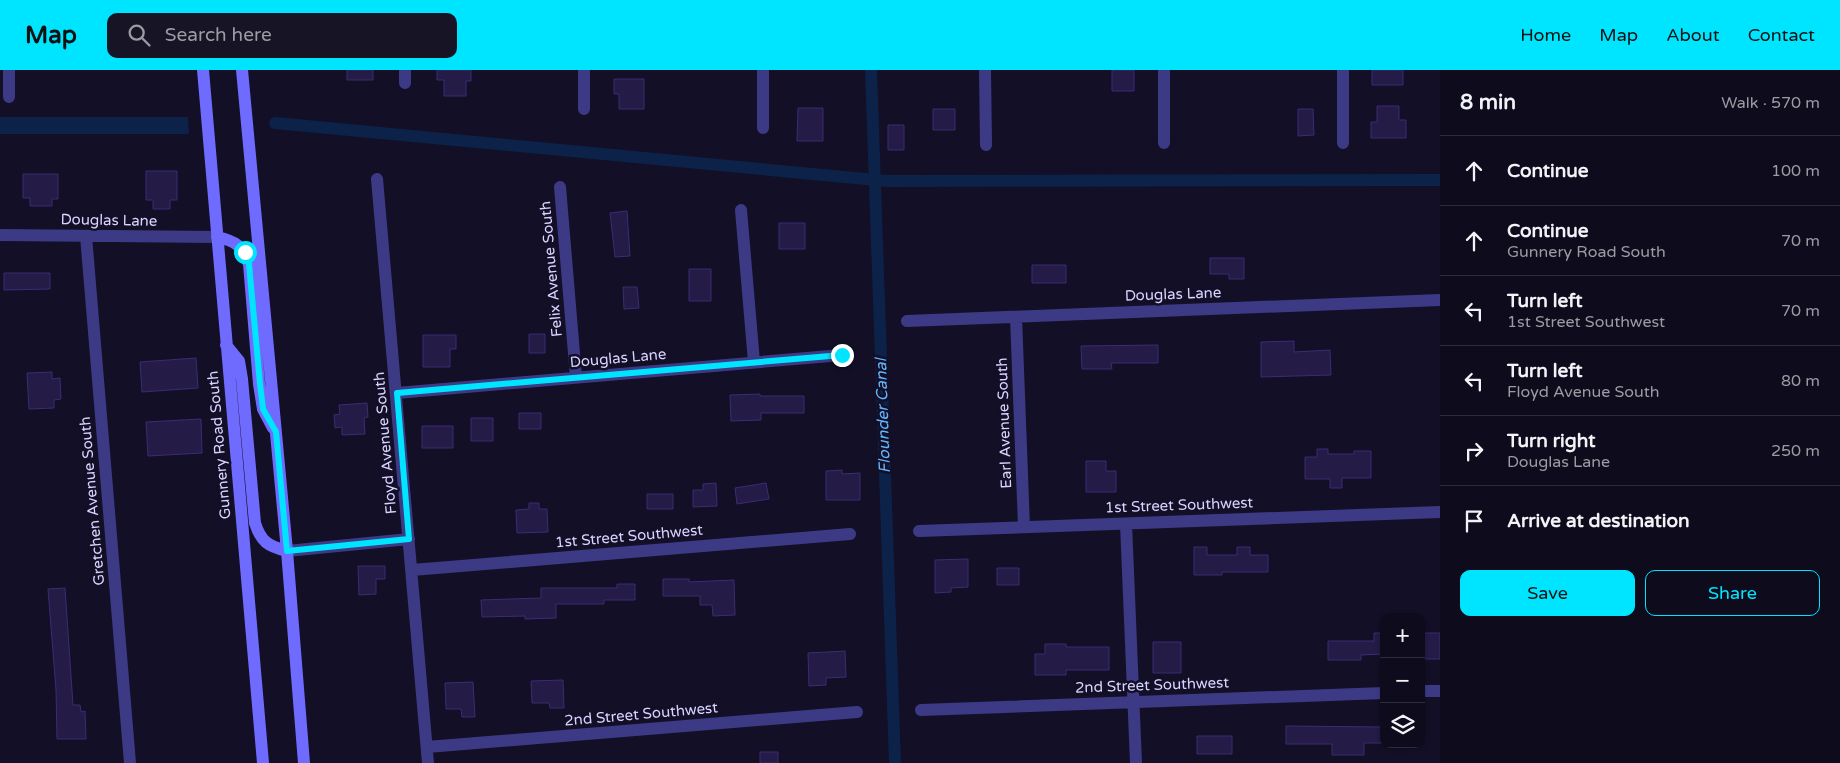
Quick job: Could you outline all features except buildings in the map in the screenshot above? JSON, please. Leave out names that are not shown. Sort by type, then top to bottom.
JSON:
[{"type":"main road","name":"Gunnery Road South","points":[[203,70],[263,763]]},
{"type":"main road","points":[[242,70],[287,551],[304,763]]},
{"type":"main road","points":[[217,237],[237,244],[245,252],[249,264],[263,409],[276,432]]},
{"type":"main road","points":[[226,345],[239,361],[242,379],[254,523],[264,542],[287,551]]},
{"type":"main road","points":[[296,763],[298,684]]},
{"type":"street","points":[[9,70],[9,97]]},
{"type":"street","points":[[584,70],[584,109]]},
{"type":"street","points":[[763,70],[763,128]]},
{"type":"street","points":[[985,70],[986,145]]},
{"type":"street","points":[[1164,70],[1164,143]]},
{"type":"street","points":[[1343,70],[1343,144]]},
{"type":"street","name":"Floyd Avenue South","points":[[377,179],[428,763]]},
{"type":"street","name":"Felix Avenue South","points":[[560,187],[576,378]]},
{"type":"street","points":[[741,210],[754,362]]},
{"type":"street","name":"Douglas Lane","points":[[0,235],[217,237]]},
{"type":"street","name":"Gretchen Avenue South","points":[[86,236],[130,763]]},
{"type":"street","name":"Douglas Lane","points":[[907,321],[1440,300]]},
{"type":"street","name":"Earl Avenue South","points":[[1016,317],[1024,528]]},
{"type":"street","name":"Douglas Lane","points":[[397,393],[842,355]]},
{"type":"street","name":"1st Street Southwest","points":[[919,531],[1440,512]]},
{"type":"street","points":[[1126,524],[1136,763]]},
{"type":"street","name":"1st Street Southwest","points":[[412,570],[850,534]]},
{"type":"street","points":[[287,551],[409,539]]},
{"type":"street","points":[[1425,691],[1440,691]]},
{"type":"street","name":"2nd Street Southwest","points":[[921,710],[1380,693]]},
{"type":"street","name":"2nd Street Southwest","points":[[427,747],[857,712]]},
{"type":"water","points":[[0,117],[188,117],[189,134],[0,134]]},
{"type":"waterway","name":"Flounder Canal","points":[[871,70],[895,763]]},
{"type":"waterway","points":[[275,123],[887,181],[1440,180]]},
{"type":"route","points":[[245,252],[249,264],[263,409],[276,432],[287,551],[409,539],[397,393],[842,355]]}]
